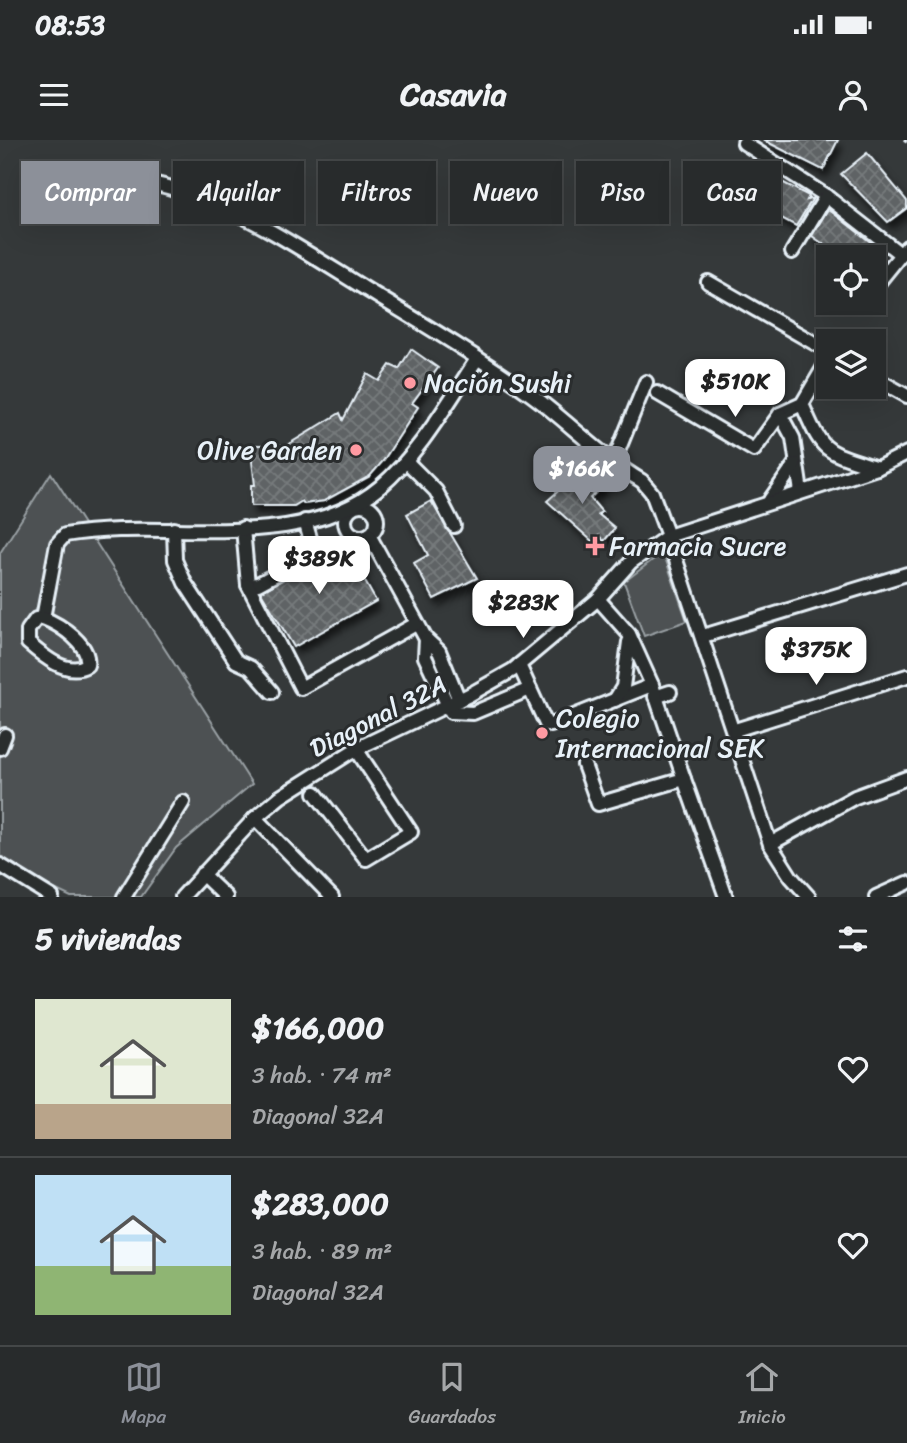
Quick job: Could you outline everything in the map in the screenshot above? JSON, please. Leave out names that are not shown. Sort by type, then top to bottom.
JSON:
[{"type":"street","points":[[744,143],[826,195],[903,250],[886,272]]},
{"type":"street","points":[[159,184],[206,197],[259,223],[530,394],[648,487],[703,636],[770,844],[791,877],[809,897]]},
{"type":"street","points":[[792,252],[826,195]]},
{"type":"street","points":[[708,282],[816,344]]},
{"type":"street","points":[[43,618],[57,544],[65,535],[243,528],[305,521],[352,508],[367,507],[375,513],[376,528],[369,535],[359,538],[347,530],[346,515],[352,508],[380,487],[406,460],[477,359]]},
{"type":"street","points":[[657,393],[754,450],[780,414],[802,404],[816,380]]},
{"type":"street","points":[[614,461],[646,382]]},
{"type":"street","points":[[886,384],[907,396]]},
{"type":"street","points":[[802,404],[820,444],[827,451],[877,468]]},
{"type":"street","points":[[780,414],[793,438],[801,492]]},
{"type":"street","name":"Diagonal 32A","points":[[187,895],[202,874],[255,818],[304,780],[356,749],[459,700],[519,665],[598,599],[631,562],[668,536],[877,468],[907,453]]},
{"type":"street","points":[[406,460],[436,491],[454,526]]},
{"type":"street","points":[[767,503],[796,464]]},
{"type":"street","points":[[248,585],[258,584],[304,559],[310,538],[305,521]]},
{"type":"street","points":[[243,528],[248,585],[301,688],[416,624]]},
{"type":"street","points":[[174,529],[175,560],[192,594],[236,661],[251,668],[272,692]]},
{"type":"street","points":[[369,535],[416,624],[426,639],[439,651],[459,700]]},
{"type":"street","points":[[703,636],[907,574]]},
{"type":"street","points":[[598,599],[629,634],[653,691],[726,897]]},
{"type":"street","points":[[43,618],[85,647],[89,656],[87,665],[81,669],[59,665],[28,643],[28,630],[36,619],[43,618]]},
{"type":"street","points":[[615,700],[623,687],[627,669],[629,634]]},
{"type":"street","points":[[426,639],[425,657],[451,712],[472,713],[530,689]]},
{"type":"street","points":[[519,665],[546,724],[551,725],[615,700],[653,691],[670,692]]},
{"type":"street","points":[[735,730],[907,676]]},
{"type":"street","points":[[0,748],[5,735]]},
{"type":"street","points":[[315,793],[366,859],[411,832],[356,749]]},
{"type":"street","points":[[584,765],[598,804],[684,779]]},
{"type":"street","points":[[770,844],[855,797],[907,778]]},
{"type":"street","points":[[124,897],[184,802]]},
{"type":"street","points":[[255,818],[332,897]]},
{"type":"street","points":[[0,865],[52,897]]},
{"type":"street","points":[[202,874],[226,897]]},
{"type":"street","points":[[876,897],[907,883]]},
{"type":"shaded area","points":[[51,473],[252,784],[176,848],[141,897],[71,897],[0,863],[0,553]]},
{"type":"shaded area","points":[[663,552],[687,621],[644,636],[624,582]]},
{"type":"building","points":[[763,140],[838,140],[823,170]]},
{"type":"building","points":[[867,153],[907,201],[907,208],[888,222],[841,174]]},
{"type":"building","points":[[781,182],[809,196],[807,200],[813,198],[796,226],[781,218]]},
{"type":"building","points":[[828,209],[874,245],[825,245],[812,236]]},
{"type":"building","points":[[411,349],[438,368],[412,403],[418,407],[383,461],[370,476],[324,501],[304,504],[302,501],[294,506],[251,506],[251,485],[255,485],[250,445],[287,445],[340,413],[343,420],[367,374],[379,381],[390,365],[399,369]]},
{"type":"building","points":[[585,467],[604,485],[590,498],[602,512],[598,514],[615,528],[604,541],[599,536],[593,542],[547,501]]},
{"type":"building","points":[[431,501],[477,578],[434,599],[414,563],[428,555],[407,514]]},
{"type":"building","points":[[344,544],[376,601],[294,647],[261,592]]},
{"type":"place","name":"Nación Sushi","points":[[410,383]]},
{"type":"place","name":"Olive Garden","points":[[356,450]]},
{"type":"place","name":"Farmacia Sucre","points":[[595,546]]},
{"type":"place","name":"Colegio Internacional SEK","points":[[542,733]]}]
